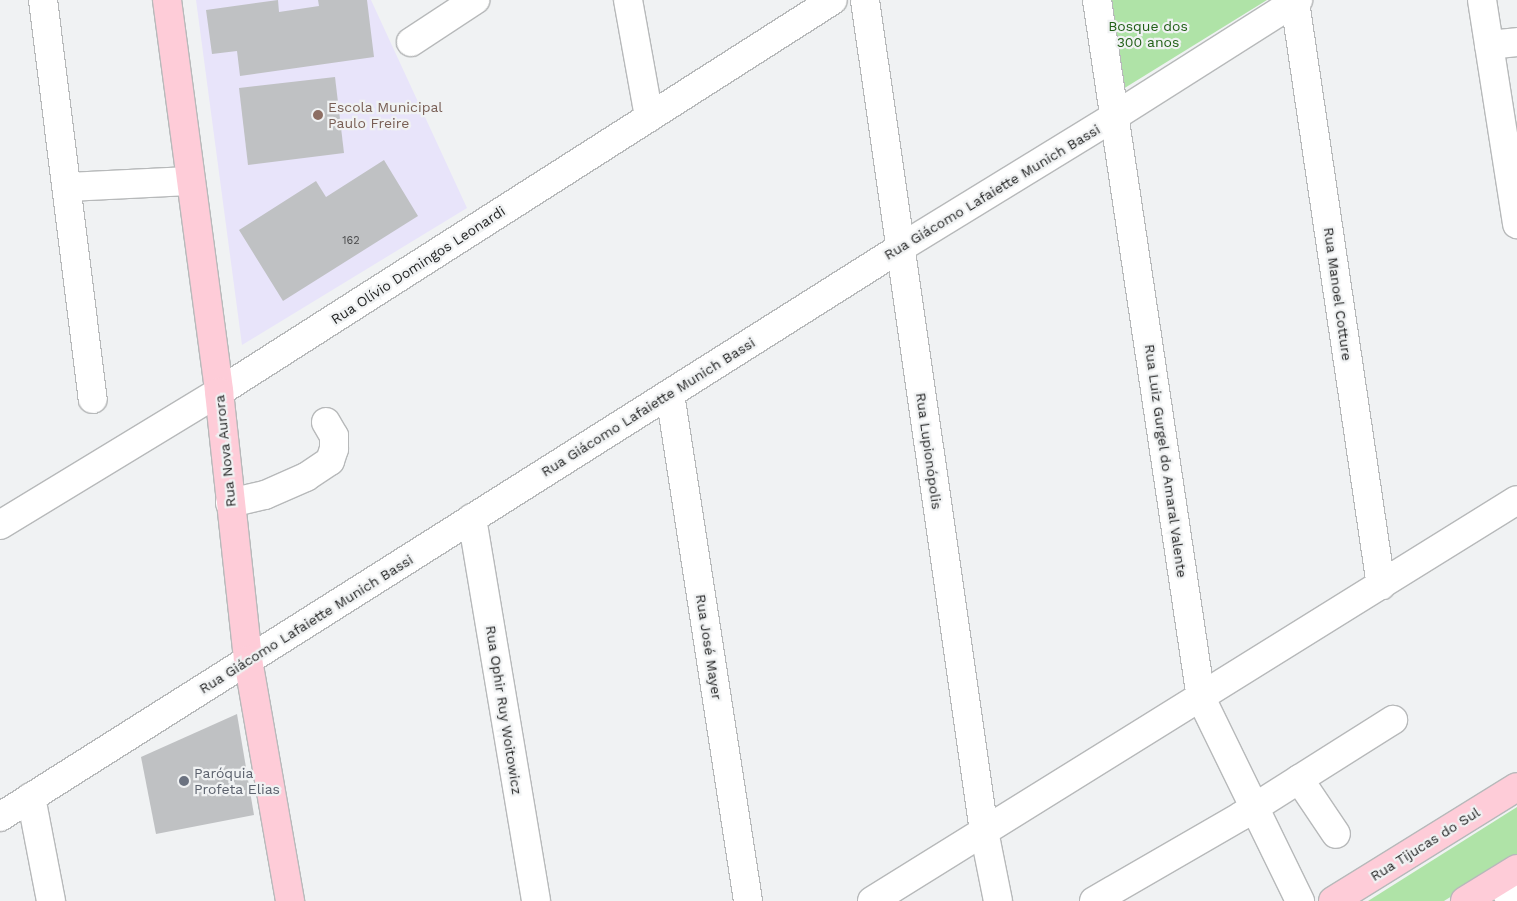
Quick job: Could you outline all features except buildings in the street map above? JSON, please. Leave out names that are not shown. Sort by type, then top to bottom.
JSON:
[{"type":"main road","name":"Rua Nova Aurora","points":[[167,0],[219,392],[248,660],[290,901]]},
{"type":"main road","name":"Rua Tijucas do Sul","points":[[1333,901],[1517,787]]},
{"type":"main road","points":[[1465,901],[1509,883]]},
{"type":"street","points":[[43,0],[93,399]]},
{"type":"street","points":[[411,42],[474,0]]},
{"type":"street","points":[[628,0],[649,117]]},
{"type":"street","name":"Rua Olívio Domingos Leonardi","points":[[0,525],[219,392],[832,0]]},
{"type":"street","name":"Rua Lupionópolis","points":[[865,0],[984,831],[998,901]]},
{"type":"street","name":"Rua Luiz Gurgel do Amaral Valente","points":[[1097,0],[1201,698],[1300,901]]},
{"type":"street","points":[[1482,0],[1517,224]]},
{"type":"street","name":"Rua Giácomo Lafaiette Munich Bassi","points":[[0,817],[900,248],[1297,1]]},
{"type":"street","name":"Rua Manoel Cotture","points":[[1297,1],[1381,586]]},
{"type":"street","points":[[1489,45],[1517,42]]},
{"type":"street","points":[[67,187],[190,181]]},
{"type":"street","name":"Rua José Mayer","points":[[670,394],[748,901]]},
{"type":"street","points":[[230,503],[273,491],[306,477],[330,461],[334,449],[334,436],[326,422]]},
{"type":"street","points":[[872,901],[1517,500]]},
{"type":"street","name":"Rua Ophir Ruy Woitowicz","points":[[472,518],[536,901]]},
{"type":"street","points":[[1094,901],[1254,808],[1393,720]]},
{"type":"street","points":[[1298,780],[1336,834]]},
{"type":"street","points":[[31,797],[51,901]]},
{"type":"shaded area","name":"Escola Municipal Paulo Freire","points":[[196,0],[371,0],[467,208],[242,345]]},
{"type":"green space","name":"Bosque dos 300 anos","points":[[1110,0],[1267,0],[1123,89]]},
{"type":"green space","points":[[1517,807],[1517,855],[1444,901],[1368,901]]},
{"type":"place","name":"Escola Municipal Paulo Freire","points":[[318,115]]},
{"type":"place","name":"Paróquia Profeta Elias","points":[[184,781]]}]
